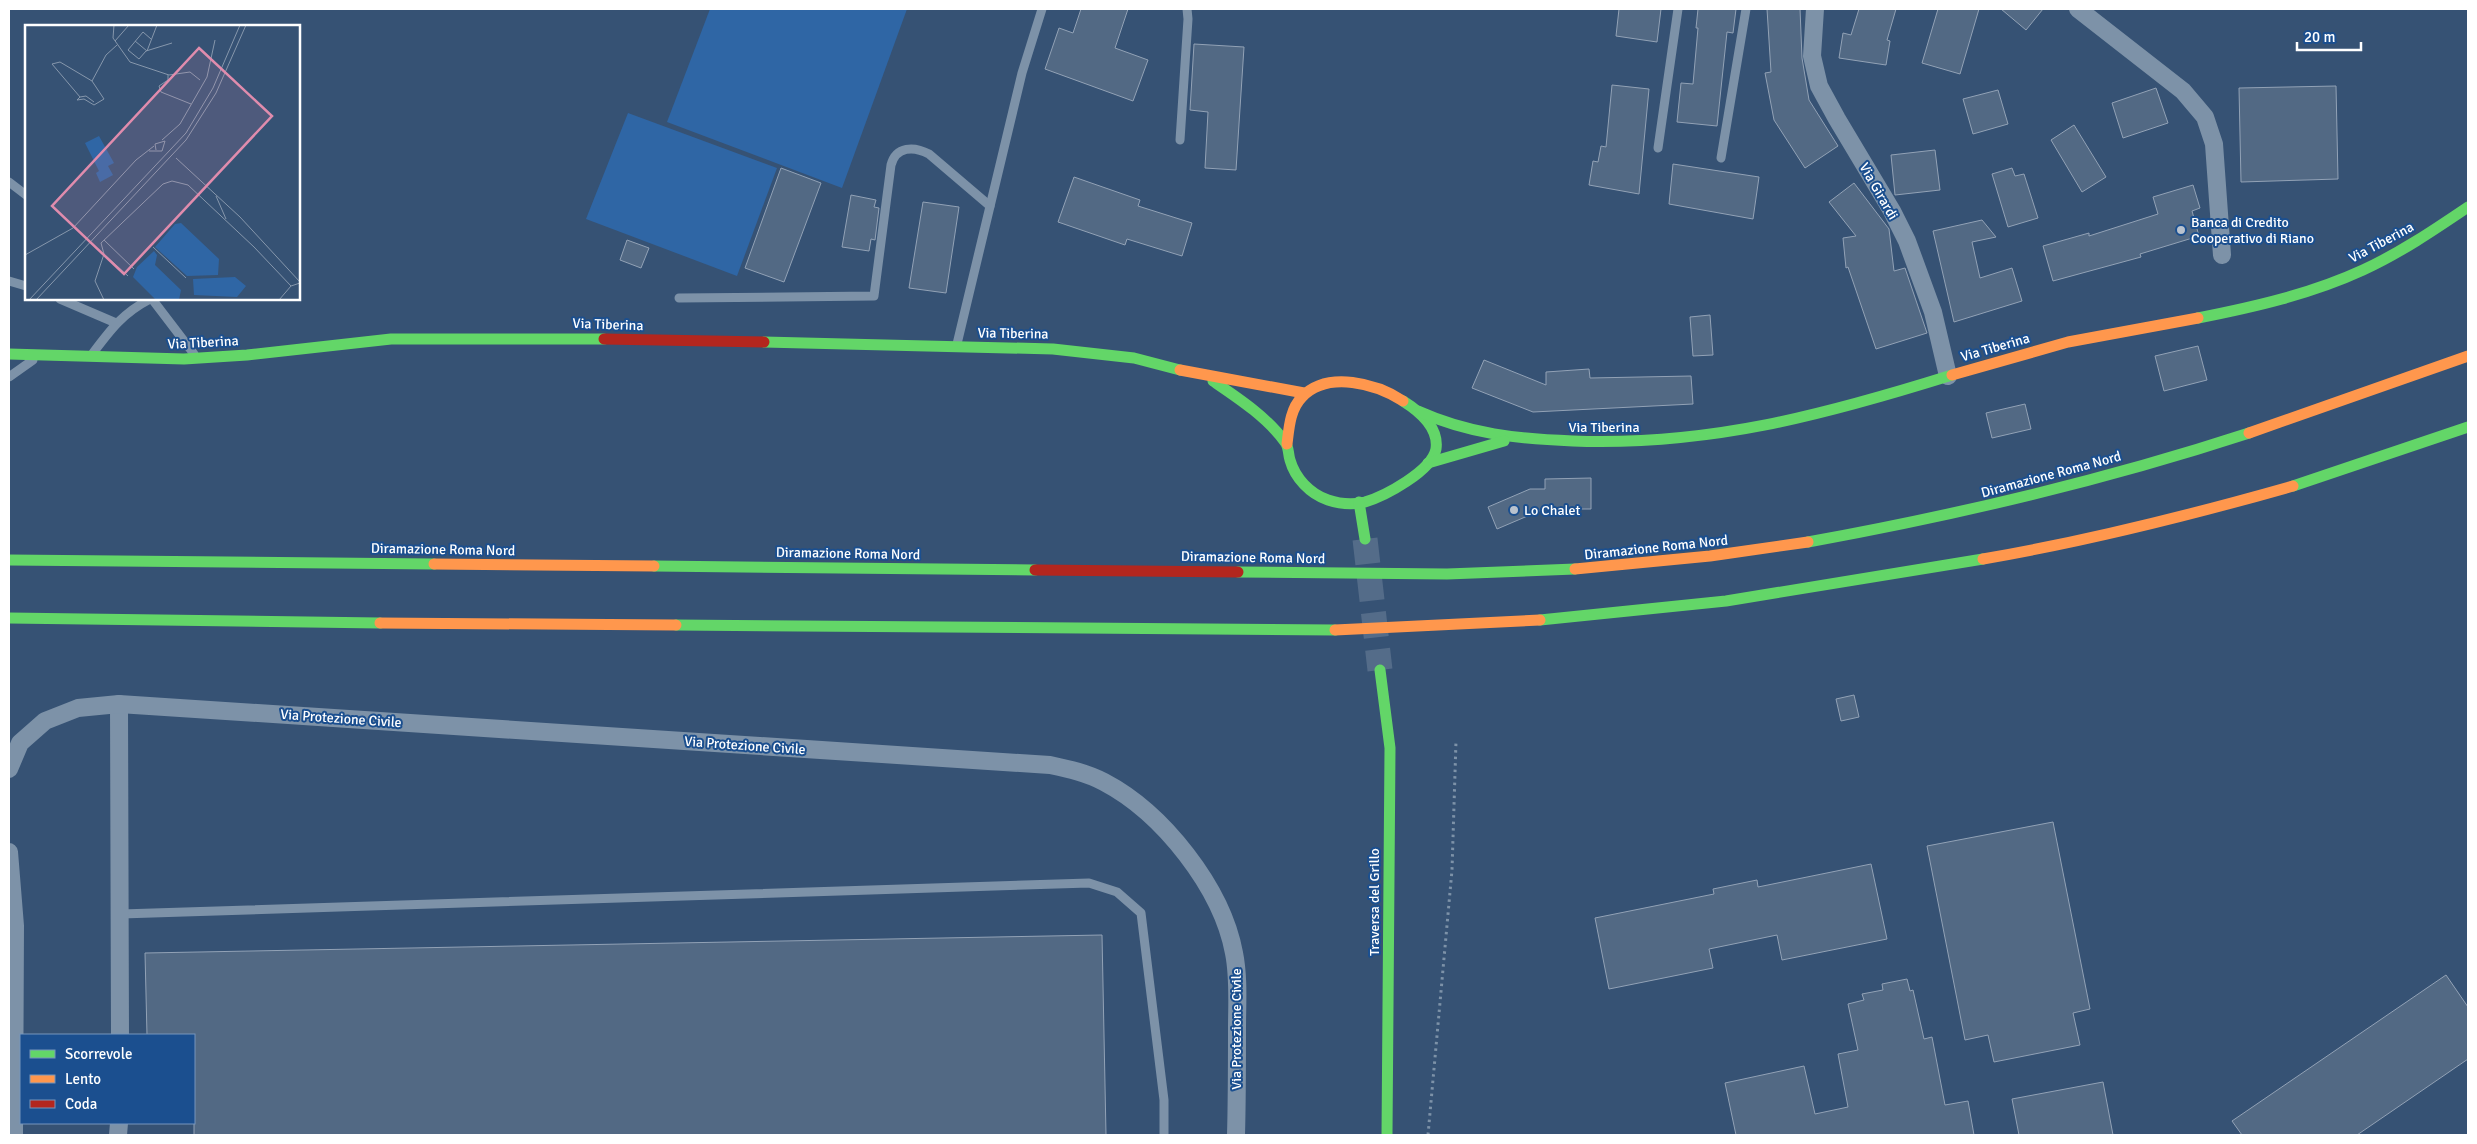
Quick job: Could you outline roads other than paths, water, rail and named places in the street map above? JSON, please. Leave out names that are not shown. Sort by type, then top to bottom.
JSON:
[{"type":"main road","name":"Via Tiberina","points":[[1418,411],[1435,438],[1435,454],[1428,463],[1389,493],[1359,502],[1340,503],[1327,500],[1308,487],[1294,470],[1287,444],[1290,417],[1304,393],[1324,383],[1359,383],[1388,392],[1418,411],[1453,427],[1484,436],[1511,439],[1622,443],[1696,437],[1810,416],[2031,351],[2298,295],[2345,278],[2387,259],[2468,207]]},
{"type":"main road","name":"Via Tiberina","points":[[9,354],[90,358],[198,359],[363,341],[456,337],[535,337],[1053,349],[1134,358],[1204,376],[1304,393]]},
{"type":"main road","name":"Diramazione Roma Nord","points":[[9,560],[1447,574],[1592,569],[1694,559],[1807,544],[1909,524],[2013,500],[2248,434],[2468,356]]},
{"type":"main road","name":"Via Tiberina","points":[[1204,376],[1247,404],[1287,444]]},
{"type":"main road","points":[[9,618],[208,622],[1335,630],[1584,618],[1653,611],[1797,590],[2047,548],[2166,520],[2273,491],[2468,427]]},
{"type":"main road","name":"Via Tiberina","points":[[1428,463],[1511,439]]},
{"type":"main road","points":[[1359,502],[1365,539]]},
{"type":"main road","name":"Traversa del Grillo","points":[[1380,670],[1390,748],[1387,1135]]},
{"type":"street","name":"Via Girardi","points":[[1815,9],[1812,49],[1817,78],[1833,113],[1882,192],[1907,241],[1932,312],[1948,376]]},
{"type":"street","points":[[2078,9],[2183,92],[2205,117],[2214,144],[2222,255]]},
{"type":"street","points":[[119,704],[120,1034]]},
{"type":"street","name":"Via Protezione Civile","points":[[9,770],[20,743],[45,721],[78,708],[119,704],[1050,765],[1085,774],[1105,783],[1127,797],[1163,829],[1202,877],[1224,918],[1235,954],[1237,982],[1236,1135]]},
{"type":"street","points":[[9,852],[15,926],[14,1135]]},
{"type":"lane","points":[[956,347],[1022,73],[1042,9]]},
{"type":"lane","points":[[1180,140],[1188,19],[1187,9]]},
{"type":"lane","points":[[1658,148],[1678,9]]},
{"type":"lane","points":[[1721,158],[1746,9]]},
{"type":"lane","points":[[679,298],[874,296],[891,166],[896,156],[905,149],[917,148],[929,154],[990,206]]},
{"type":"lane","points":[[9,182],[25,194]]},
{"type":"lane","points":[[9,281],[25,286]]},
{"type":"lane","points":[[62,300],[116,323]]},
{"type":"lane","points":[[90,358],[116,323],[132,308],[149,300]]},
{"type":"lane","points":[[152,300],[198,359]]},
{"type":"lane","points":[[9,377],[39,356]]},
{"type":"lane","points":[[121,914],[1089,883],[1117,892],[1141,913],[1164,1100],[1164,1135]]},
{"type":"tunnel","points":[[1365,539],[1380,670]]},
{"type":"place","name":"Banca di Credito Cooperativo di Riano","points":[[2181,230]]},
{"type":"place","name":"Lo Chalet","points":[[1514,510]]}]
